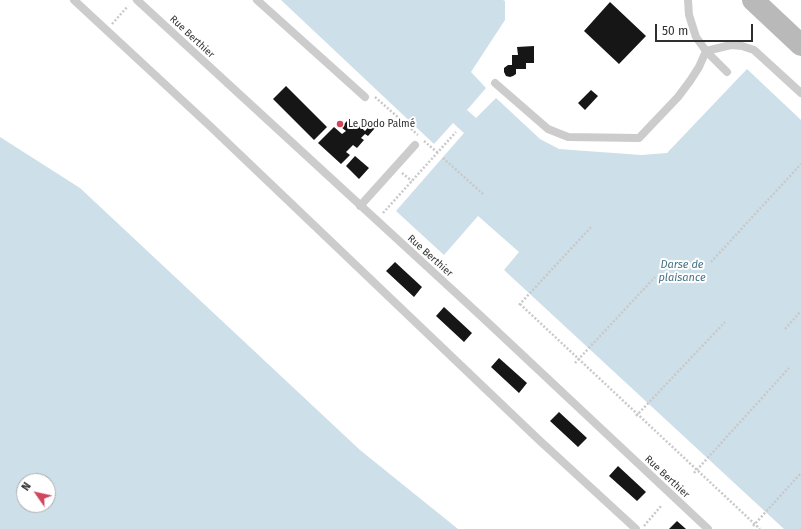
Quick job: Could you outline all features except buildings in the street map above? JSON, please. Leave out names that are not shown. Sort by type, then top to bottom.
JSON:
[{"type":"main road","points":[[753,0],[801,45]]},
{"type":"lane","points":[[74,0],[211,127],[539,440],[636,529]]},
{"type":"lane","name":"Rue Berthier","points":[[137,0],[477,312],[708,529]]},
{"type":"lane","points":[[258,0],[365,97]]},
{"type":"lane","points":[[688,0],[689,15],[696,37],[706,52],[727,72]]},
{"type":"lane","points":[[706,52],[731,45],[742,46],[754,50],[801,93]]},
{"type":"lane","points":[[495,83],[548,129],[568,137],[639,138],[682,91],[699,68],[706,52]]},
{"type":"lane","points":[[360,206],[415,145]]},
{"type":"path","points":[[106,30],[128,6]]},
{"type":"path","points":[[365,97],[370,92],[438,153]]},
{"type":"path","points":[[384,213],[456,132]]},
{"type":"path","points":[[443,158],[483,194]]},
{"type":"path","points":[[711,262],[801,164]]},
{"type":"path","points":[[592,226],[519,304],[637,416],[760,529]]},
{"type":"path","points":[[575,363],[655,277]]},
{"type":"path","points":[[785,329],[801,311]]},
{"type":"path","points":[[637,416],[725,322]]},
{"type":"path","points":[[694,473],[788,368]]},
{"type":"path","points":[[754,525],[801,473]]},
{"type":"path","points":[[641,529],[661,506]]},
{"type":"water","name":"Darse de plaisance","points":[[281,0],[505,1],[505,20],[471,72],[486,88],[467,110],[476,118],[496,98],[540,139],[559,149],[641,155],[667,153],[747,69],[801,120],[801,529],[784,529],[504,270],[519,252],[478,216],[444,255],[396,211],[464,133],[453,123],[434,144]]},
{"type":"water","points":[[0,137],[80,188],[360,450],[458,529],[0,529]]},
{"type":"place","name":"Le Dodo Palmé","points":[[340,124]]}]
